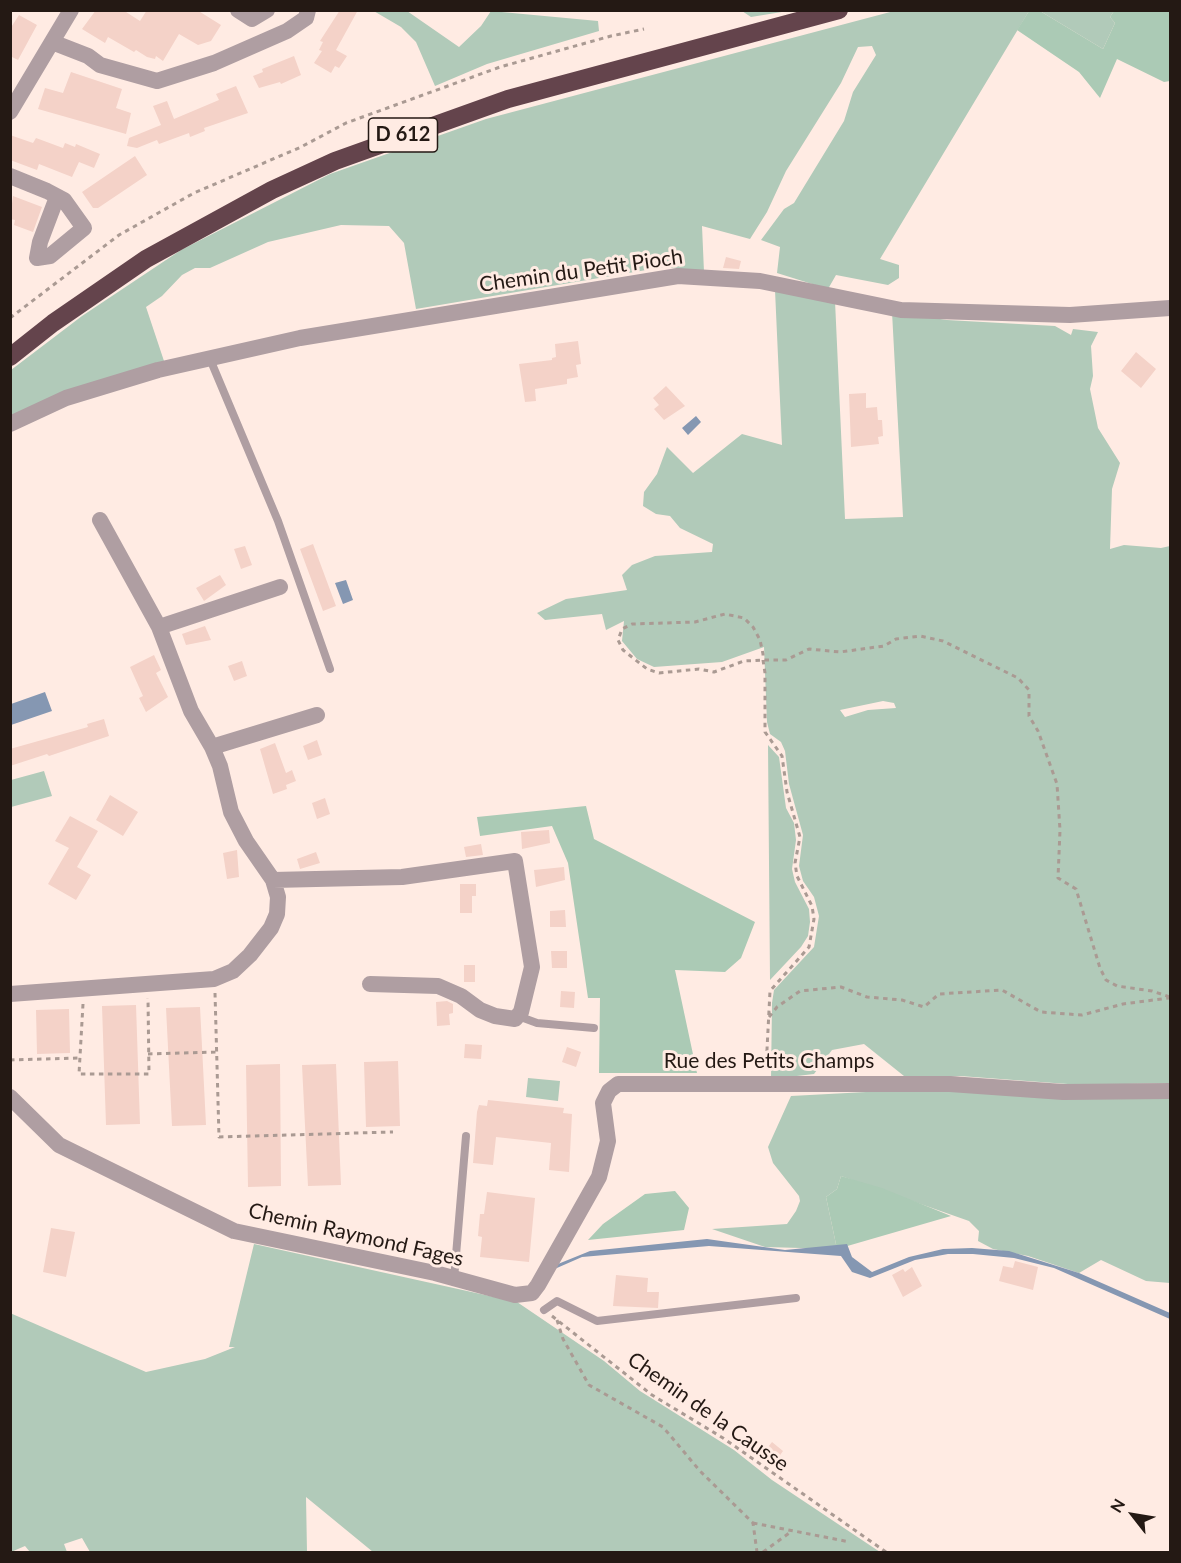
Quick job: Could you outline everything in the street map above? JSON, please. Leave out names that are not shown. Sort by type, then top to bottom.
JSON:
[{"type":"highway","name":"D 612","points":[[10,357],[53,323],[146,259],[272,190],[335,161],[508,99],[839,10]]},
{"type":"street","points":[[10,112],[71,10]]},
{"type":"street","points":[[238,10],[252,19],[267,10]]},
{"type":"street","points":[[52,42],[88,56],[100,65],[157,81],[214,63],[287,31],[306,18],[308,10]]},
{"type":"street","points":[[10,176],[57,197]]},
{"type":"street","name":"Chemin du Petit Pioch","points":[[10,424],[66,398],[158,370],[300,338],[678,276],[760,281],[902,310],[1070,315],[1170,308]]},
{"type":"street","points":[[10,994],[214,979],[233,971],[250,955],[271,928],[277,914],[278,897],[273,880],[246,841],[231,812],[212,747],[191,711],[159,627],[100,519]]},
{"type":"street","points":[[159,627],[280,587]]},
{"type":"street","points":[[212,747],[317,715]]},
{"type":"street","points":[[273,880],[402,877],[515,861],[532,967],[521,1012],[515,1019],[495,1016],[480,1010],[461,996],[438,986],[370,984]]},
{"type":"street","name":"Rue des Petits Champs","points":[[515,1295],[532,1293],[538,1285],[599,1177],[608,1141],[603,1103],[609,1092],[618,1084],[950,1084],[1063,1092],[1170,1091]]},
{"type":"street","name":"Chemin Raymond Fages","points":[[10,1097],[59,1145],[234,1231],[453,1279],[515,1295]]},
{"type":"lane","points":[[210,358],[278,521],[330,669]]},
{"type":"lane","points":[[518,1016],[537,1023],[594,1028]]},
{"type":"lane","points":[[453,1279],[466,1136]]},
{"type":"lane","points":[[544,1310],[557,1300],[597,1321],[796,1298]]},
{"type":"path","points":[[10,318],[119,235],[194,193],[301,147],[346,123],[500,67],[644,29]]},
{"type":"path","points":[[764,1083],[770,991],[809,947],[814,919],[812,906],[797,876],[795,863],[800,837],[787,792],[782,756],[765,732],[764,660],[760,640],[753,627],[744,618],[724,614],[695,622],[632,624],[622,629],[618,640],[623,650],[631,659],[659,673],[699,669],[714,672],[744,661],[764,660],[786,660],[809,650],[840,652],[884,646],[906,636],[920,636],[943,641],[1018,678],[1029,690],[1029,716],[1038,730],[1057,784],[1060,830],[1058,878],[1076,890],[1100,968],[1106,980],[1117,986],[1152,991],[1170,997]]},
{"type":"path","points":[[214,979],[219,1137],[393,1132]]},
{"type":"path","points":[[84,989],[80,1074],[149,1074],[147,984]]},
{"type":"path","points":[[768,1018],[777,1007],[800,992],[841,987],[867,997],[902,1000],[924,1007],[939,994],[1002,990],[1041,1012],[1082,1015],[1123,1004],[1170,997]]},
{"type":"path","points":[[148,1054],[216,1052]]},
{"type":"path","points":[[10,1060],[80,1058]]},
{"type":"path","name":"Chemin de la Causse","points":[[544,1310],[652,1395],[723,1438],[886,1552]]},
{"type":"path","points":[[557,1320],[563,1339],[589,1385],[663,1427],[700,1471],[753,1523],[850,1542]]},
{"type":"path","points":[[753,1523],[757,1552]]},
{"type":"path","points":[[763,1552],[792,1531]]},
{"type":"green space","points":[[372,10],[407,11],[459,47],[481,26],[491,11],[598,21],[599,31],[487,64],[435,86],[416,42],[401,27]]},
{"type":"green space","points":[[742,11],[788,11],[751,17]]},
{"type":"green space","points":[[894,11],[1029,11],[880,259],[899,265],[899,278],[888,285],[836,275],[828,289],[777,273],[780,247],[761,240],[784,209],[794,203],[844,121],[853,92],[876,55],[872,46],[858,47],[841,83],[786,171],[767,212],[750,239],[702,226],[704,272],[664,267],[416,309],[404,243],[389,226],[341,225],[268,242],[210,268],[195,268],[182,275],[162,296],[146,307],[165,364],[11,419],[11,370],[82,316],[181,250],[330,174],[486,119]]},
{"type":"green space","points":[[1029,11],[1040,11],[1103,49],[1115,23],[1110,17],[1114,11],[1170,11],[1170,81],[1164,82],[1117,59],[1100,98],[1079,72],[1017,30]]},
{"type":"green space","points":[[1040,11],[1114,11],[1110,17],[1115,23],[1103,49]]},
{"type":"green space","points":[[775,290],[835,301],[845,519],[903,517],[892,312],[947,320],[1055,326],[1071,335],[1073,329],[1098,332],[1091,346],[1093,376],[1090,389],[1098,428],[1120,463],[1112,489],[1110,549],[1124,545],[1161,548],[1170,546],[1170,1083],[1081,1085],[960,1076],[909,1080],[864,1044],[832,1050],[814,1074],[771,1079],[774,990],[814,947],[819,916],[814,897],[803,881],[799,866],[803,835],[789,784],[785,751],[781,742],[770,734],[767,722],[764,647],[722,662],[654,667],[637,659],[622,641],[624,621],[606,630],[602,614],[545,620],[537,613],[566,599],[627,590],[622,575],[632,565],[655,556],[712,552],[713,544],[680,528],[670,516],[656,514],[643,506],[644,492],[657,474],[667,447],[693,473],[742,434],[782,445]],"holes":[[[883,701],[894,703],[896,708],[868,710],[845,717],[840,710]]]},
{"type":"green space","points":[[768,745],[779,757],[786,808],[794,823],[796,840],[792,869],[795,882],[809,909],[810,922],[808,936],[801,947],[770,980]]},
{"type":"green space","points":[[44,771],[52,796],[11,807],[11,780]]},
{"type":"green space","points":[[586,806],[594,839],[755,922],[741,958],[725,972],[675,970],[697,1073],[599,1073],[600,998],[588,998],[568,863],[552,826],[480,836],[477,817]]},
{"type":"green space","points":[[528,1078],[560,1081],[558,1101],[526,1097]]},
{"type":"green space","points":[[941,1088],[1170,1094],[1170,1283],[1146,1281],[1101,1260],[1079,1273],[1028,1256],[993,1249],[978,1241],[979,1231],[969,1221],[841,1176],[837,1189],[826,1197],[837,1249],[765,1247],[712,1229],[787,1224],[796,1211],[800,1201],[799,1196],[773,1163],[768,1147],[791,1096]]},
{"type":"green space","points":[[841,1176],[882,1188],[951,1216],[837,1249],[826,1197],[837,1189]]},
{"type":"green space","points":[[675,1191],[689,1208],[684,1230],[588,1240],[603,1224],[645,1194]]},
{"type":"green space","points":[[254,1244],[517,1302],[604,1361],[640,1391],[734,1450],[772,1480],[880,1552],[373,1552],[306,1497],[307,1552],[90,1552],[82,1538],[64,1544],[67,1552],[30,1552],[25,1546],[11,1552],[10,1313],[146,1372],[205,1359],[235,1347],[229,1347]]},
{"type":"water","points":[[696,416],[701,422],[688,435],[682,428]]},
{"type":"water","points":[[346,580],[353,600],[343,604],[335,583]]},
{"type":"water","points":[[45,692],[52,711],[11,725],[11,704]]},
{"type":"water","points":[[707,1239],[785,1250],[847,1244],[852,1257],[872,1272],[909,1257],[943,1249],[972,1248],[1009,1251],[1079,1273],[1170,1313],[1170,1319],[1054,1268],[1014,1258],[973,1254],[948,1254],[915,1260],[870,1278],[852,1272],[841,1256],[709,1246],[582,1257],[550,1271],[553,1266],[590,1251]]},
{"type":"building","points":[[96,10],[123,10],[140,21],[147,10],[197,10],[221,25],[211,41],[198,45],[179,34],[163,61],[156,56],[155,59],[136,50],[134,52],[108,37],[105,43],[82,29]]},
{"type":"building","points":[[340,10],[358,10],[336,50],[347,56],[339,68],[335,66],[331,73],[314,63],[322,51],[319,50],[323,42],[320,41]]},
{"type":"building","points":[[19,15],[37,25],[18,60],[10,56],[10,29]]},
{"type":"building","points":[[294,56],[301,75],[281,84],[280,82],[259,88],[253,76],[263,72],[262,69]]},
{"type":"building","points":[[71,72],[122,89],[116,108],[131,113],[126,134],[38,109],[45,88],[63,93]]},
{"type":"building","points":[[236,86],[248,113],[204,128],[205,131],[190,137],[189,133],[159,144],[157,140],[137,148],[127,146],[129,138],[161,125],[153,106],[167,101],[174,119],[219,100],[216,94]]},
{"type":"building","points":[[10,135],[33,143],[36,138],[63,148],[65,143],[75,147],[76,144],[100,154],[94,168],[79,162],[72,177],[39,164],[37,170],[10,160]]},
{"type":"building","points":[[135,156],[147,175],[98,208],[93,208],[82,192]]},
{"type":"building","points":[[13,196],[42,207],[33,232],[14,225],[15,220],[10,219]]},
{"type":"building","points":[[726,257],[741,261],[739,269],[723,268]]},
{"type":"building","points":[[578,341],[581,364],[576,365],[578,377],[567,379],[567,384],[535,389],[536,401],[525,402],[519,364],[552,360],[556,357],[555,344]]},
{"type":"building","points":[[1136,352],[1156,369],[1141,388],[1121,371]]},
{"type":"building","points":[[666,386],[685,406],[664,420],[654,409],[659,405],[653,398]]},
{"type":"building","points":[[866,393],[866,408],[877,407],[878,420],[882,420],[883,436],[878,437],[879,444],[851,447],[849,394]]},
{"type":"building","points":[[313,544],[336,606],[323,611],[300,549]]},
{"type":"building","points":[[245,546],[252,565],[241,569],[234,549]]},
{"type":"building","points":[[220,575],[226,585],[204,601],[196,588]]},
{"type":"building","points":[[205,626],[211,640],[186,645],[182,634]]},
{"type":"building","points":[[154,655],[161,670],[156,673],[168,697],[146,712],[139,698],[143,696],[130,667]]},
{"type":"building","points":[[242,661],[247,676],[234,681],[228,666]]},
{"type":"building","points":[[104,719],[109,736],[10,766],[10,749],[88,727],[87,724]]},
{"type":"building","points":[[317,740],[322,755],[308,760],[303,746]]},
{"type":"building","points":[[275,743],[286,773],[292,770],[296,781],[286,785],[287,789],[273,794],[260,749]]},
{"type":"building","points":[[110,795],[138,812],[123,836],[96,820]]},
{"type":"building","points":[[325,798],[330,814],[317,819],[312,803]]},
{"type":"building","points":[[70,816],[98,831],[77,867],[91,875],[76,900],[48,884],[69,848],[55,841]]},
{"type":"building","points":[[549,830],[550,843],[522,849],[521,832]]},
{"type":"building","points":[[481,844],[483,855],[466,857],[464,847]]},
{"type":"building","points":[[237,850],[239,877],[227,879],[223,853]]},
{"type":"building","points":[[316,852],[320,863],[300,869],[297,859]]},
{"type":"building","points":[[564,867],[565,880],[536,887],[534,870]]},
{"type":"building","points":[[460,884],[476,884],[476,896],[472,896],[472,913],[460,913]]},
{"type":"building","points":[[565,910],[566,927],[550,927],[550,911]]},
{"type":"building","points":[[551,951],[567,951],[567,968],[552,968]]},
{"type":"building","points":[[464,965],[475,965],[475,982],[464,982]]},
{"type":"building","points":[[561,991],[575,992],[574,1008],[560,1007]]},
{"type":"building","points":[[447,1001],[453,1004],[453,1013],[449,1014],[450,1025],[437,1026],[436,1002]]},
{"type":"building","points":[[136,1005],[140,1124],[106,1125],[102,1006]]},
{"type":"building","points":[[200,1007],[206,1125],[172,1126],[166,1008]]},
{"type":"building","points":[[69,1009],[70,1053],[37,1054],[36,1010]]},
{"type":"building","points":[[465,1044],[482,1045],[481,1059],[464,1058]]},
{"type":"building","points":[[567,1047],[581,1052],[576,1067],[562,1062]]},
{"type":"building","points":[[398,1061],[400,1126],[366,1127],[364,1062]]},
{"type":"building","points":[[280,1064],[281,1186],[248,1187],[246,1065]]},
{"type":"building","points":[[336,1064],[341,1185],[308,1186],[302,1065]]},
{"type":"building","points":[[488,1100],[564,1108],[563,1113],[572,1114],[569,1172],[549,1170],[551,1143],[496,1137],[493,1165],[473,1163],[477,1112],[479,1105],[487,1106]]},
{"type":"building","points":[[487,1192],[535,1198],[529,1262],[480,1257],[482,1237],[478,1236],[480,1214],[484,1214]]},
{"type":"building","points":[[51,1228],[75,1232],[66,1277],[43,1272]]},
{"type":"building","points":[[1015,1261],[1038,1267],[1033,1290],[999,1281],[1003,1266],[1013,1268]]},
{"type":"building","points":[[912,1267],[922,1286],[903,1297],[892,1275],[903,1269],[905,1272]]},
{"type":"building","points":[[616,1275],[648,1278],[647,1292],[659,1292],[658,1308],[613,1306]]},
{"type":"building","points":[[772,1442],[783,1451],[774,1464],[762,1455]]}]
